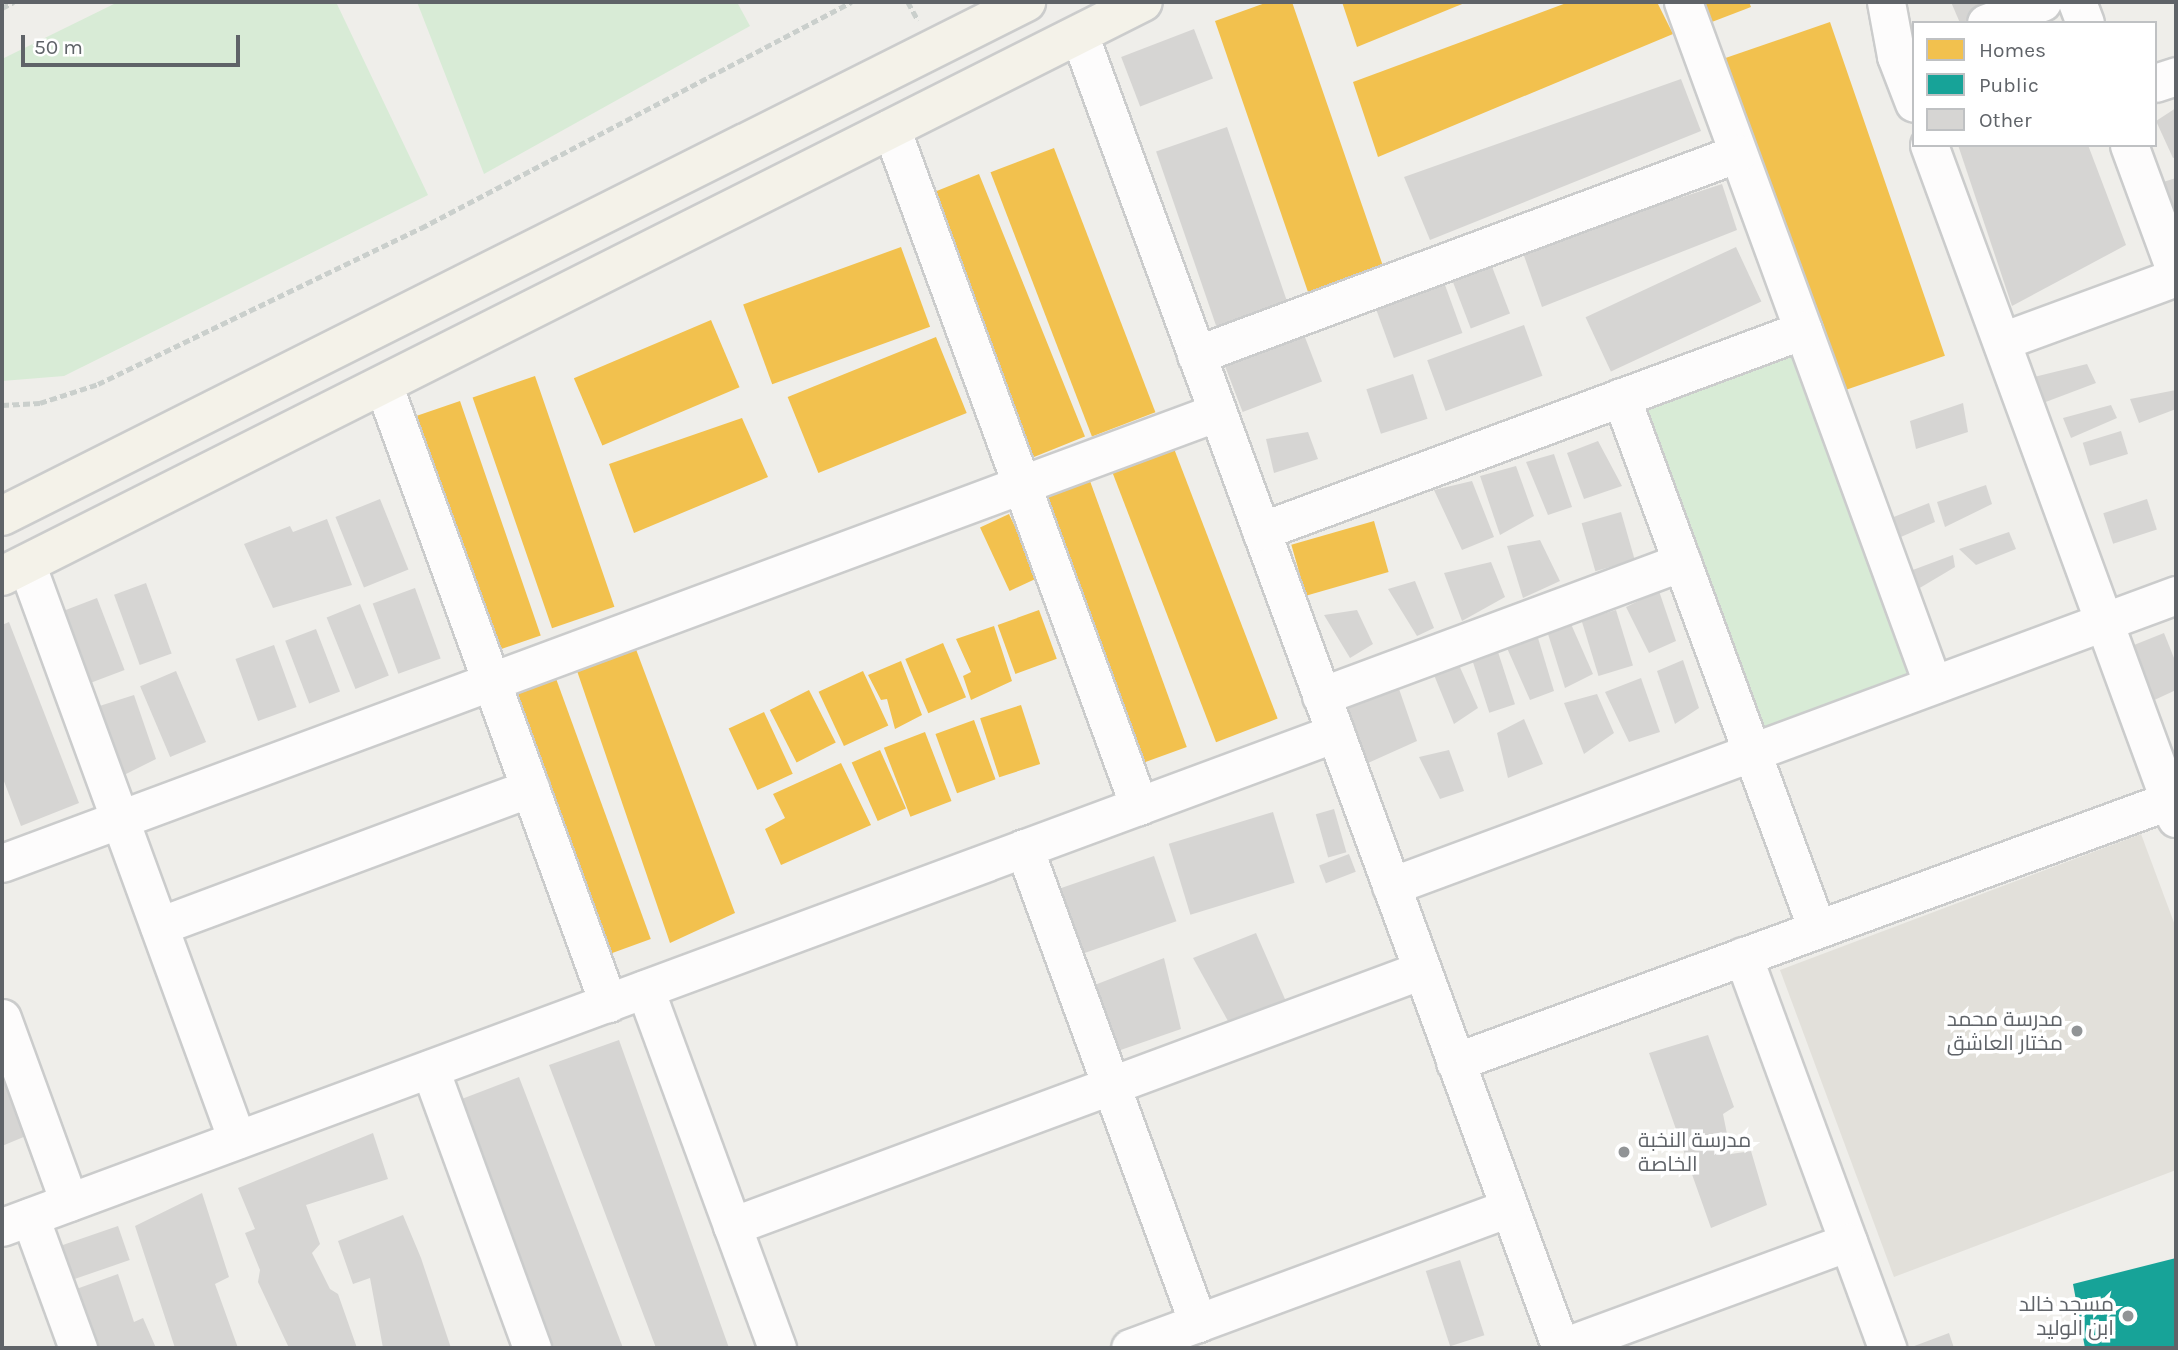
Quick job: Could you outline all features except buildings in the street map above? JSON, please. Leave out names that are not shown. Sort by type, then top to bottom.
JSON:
[{"type":"main road","points":[[2,516],[1026,2]]},
{"type":"main road","points":[[14,569],[1143,2]]},
{"type":"street","points":[[1683,2],[1933,685]]},
{"type":"street","points":[[1886,2],[1905,53],[1912,92]]},
{"type":"street","points":[[1991,21],[2042,2]]},
{"type":"street","points":[[2077,2],[2084,21]]},
{"type":"street","points":[[1079,34],[1560,1348],[1848,1242]]},
{"type":"street","points":[[2157,82],[2176,76]]},
{"type":"street","points":[[891,128],[1139,806]]},
{"type":"street","points":[[1455,1062],[1816,929],[2174,805],[1930,147]]},
{"type":"street","points":[[2002,341],[2176,275],[2130,147]]},
{"type":"street","points":[[1196,355],[1738,153]]},
{"type":"street","points":[[1261,531],[1803,330]]},
{"type":"street","points":[[383,384],[608,1003]]},
{"type":"street","points":[[1621,397],[1816,929]]},
{"type":"street","points":[[2,863],[1217,412]]},
{"type":"street","points":[[1321,695],[1682,562]]},
{"type":"street","points":[[14,569],[120,819],[237,1140]]},
{"type":"street","points":[[1391,886],[2176,595]]},
{"type":"street","points":[[78,1348],[16,1222],[1335,733]]},
{"type":"street","points":[[159,926],[530,788]]},
{"type":"street","points":[[1024,849],[1198,1323]]},
{"type":"street","points":[[1743,956],[1887,1348]]},
{"type":"street","points":[[732,1226],[1422,970]]},
{"type":"street","points":[[645,989],[777,1348]]},
{"type":"street","points":[[2,1018],[69,1202]]},
{"type":"street","points":[[430,1069],[532,1348]]},
{"type":"street","points":[[1130,1348],[1509,1208]]},
{"type":"path","points":[[2,8],[14,2]]},
{"type":"path","points":[[2,405],[40,403],[98,384],[421,229],[851,2]]},
{"type":"shaded area","points":[[2141,834],[2176,928],[2176,1170],[1894,1277],[1780,970]]},
{"type":"green space","points":[[118,2],[336,2],[428,195],[64,376],[2,381],[2,59]]},
{"type":"green space","points":[[417,2],[737,2],[750,26],[484,174]]},
{"type":"green space","points":[[1803,330],[1932,685],[1750,752],[1621,396]]},
{"type":"place","name":"مدرسة محمد مختار العاشق","points":[[2077,1031]]},
{"type":"place","name":"مدرسة النخبة الخاصة","points":[[1624,1152]]},
{"type":"place","name":"مسجد خالد ابن الوليد","points":[[2128,1316]]}]
